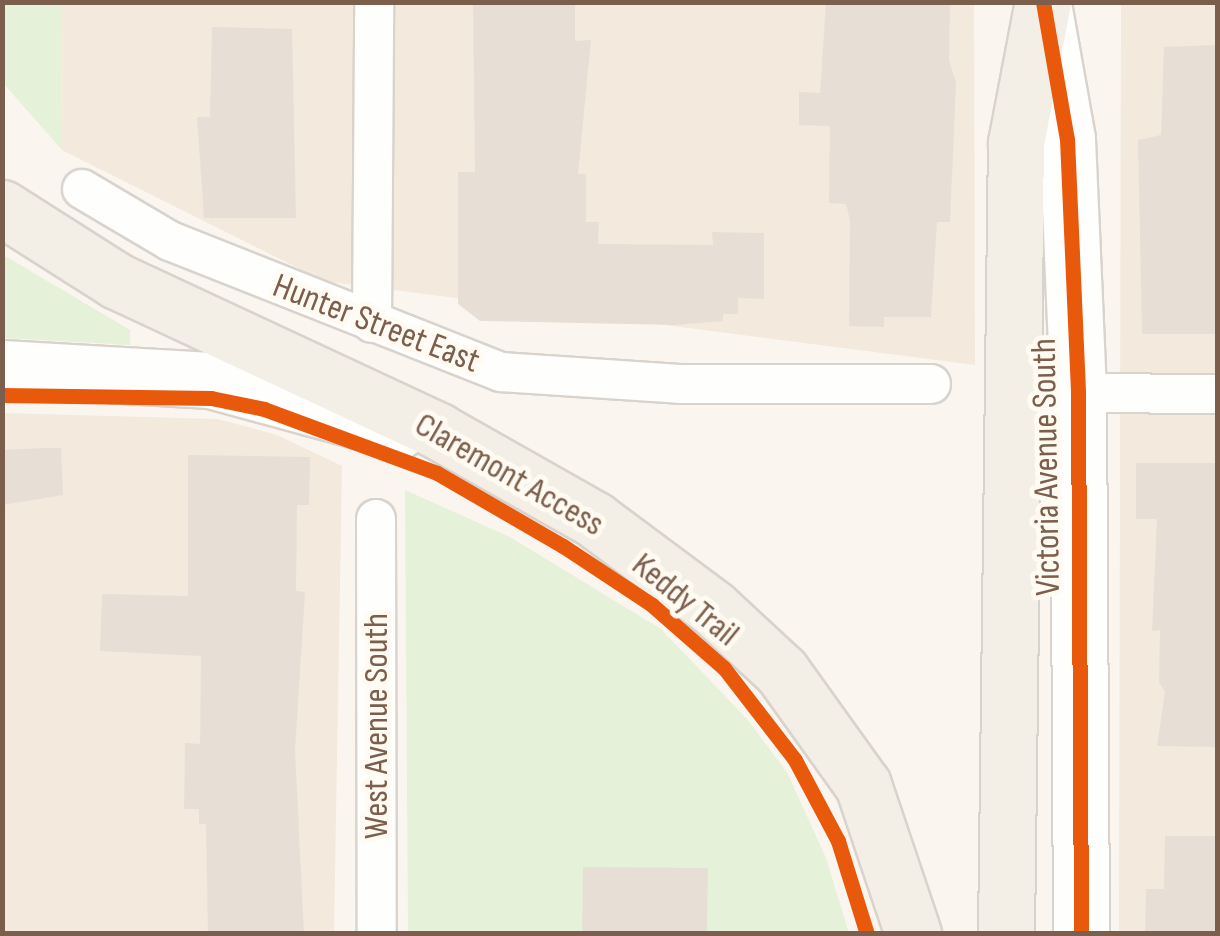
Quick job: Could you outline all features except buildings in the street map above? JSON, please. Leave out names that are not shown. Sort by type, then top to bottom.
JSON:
[{"type":"main road","points":[[1006,934],[1016,144],[1043,2]]},
{"type":"main road","name":"Claremont Access","points":[[2,208],[105,274],[468,450],[596,520],[713,608],[782,672],[863,785],[913,934]]},
{"type":"street","points":[[372,323],[374,2]]},
{"type":"street","name":"Victoria Avenue South","points":[[1043,2],[1067,139],[1078,393],[1081,934]]},
{"type":"street","name":"Hunter Street East","points":[[82,189],[170,242],[501,372],[581,380],[931,384]]},
{"type":"street","points":[[2,368],[210,380],[468,450]]},
{"type":"street","points":[[1078,393],[1218,394]]},
{"type":"street","name":"West Avenue South","points":[[376,519],[378,934]]},
{"type":"shaded area","points":[[61,3],[974,3],[975,365],[324,281],[62,150]]},
{"type":"shaded area","points":[[1121,3],[1217,3],[1217,933],[1119,934]]},
{"type":"shaded area","points":[[3,413],[218,419],[277,435],[342,466],[334,933],[3,934]]},
{"type":"green space","points":[[2,3],[61,3],[62,150],[3,83]]},
{"type":"green space","points":[[2,254],[130,330],[130,345],[3,338]]},
{"type":"green space","points":[[405,490],[510,537],[661,629],[747,719],[787,772],[826,858],[849,933],[408,933]]},
{"type":"cycle path","points":[[1043,2],[1067,139],[1078,393],[1081,934]]},
{"type":"cycle path","name":"Keddy Trail","points":[[2,395],[211,398],[264,409],[437,473],[563,546],[652,605],[724,668],[795,760],[838,841],[867,934]]}]
